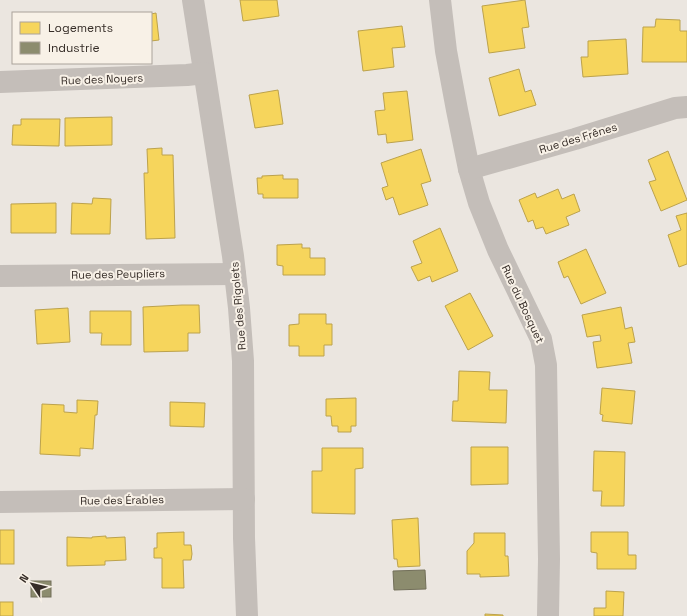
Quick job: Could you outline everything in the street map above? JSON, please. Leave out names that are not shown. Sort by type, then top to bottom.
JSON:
[{"type":"street","name":"Rue des Rigolets","points":[[193,0],[235,274],[243,361],[244,538],[247,616]]},
{"type":"street","name":"Rue du Bosquet","points":[[440,0],[446,51],[457,110],[469,169],[479,203],[498,250],[536,326],[544,352],[547,383],[549,559],[548,616]]},
{"type":"street","name":"Rue des Noyers","points":[[0,82],[187,75],[204,73]]},
{"type":"street","name":"Rue des Frênes","points":[[469,169],[575,139],[675,108],[687,107]]},
{"type":"street","name":"Rue des Peupliers","points":[[0,276],[235,274]]},
{"type":"street","name":"Rue des Érables","points":[[0,502],[244,499]]},
{"type":"building: Logements","points":[[240,0],[277,0],[279,16],[243,21]]},
{"type":"building: Logements","points":[[525,0],[529,27],[522,28],[525,48],[489,53],[482,6]]},
{"type":"building: Logements","points":[[156,13],[159,40],[152,41],[152,14]]},
{"type":"building: Logements","points":[[656,19],[680,20],[680,31],[687,31],[687,62],[642,62],[643,27],[655,27]]},
{"type":"building: Logements","points":[[402,26],[405,47],[392,48],[394,67],[363,71],[358,31]]},
{"type":"building: Logements","points":[[626,39],[628,74],[583,77],[581,57],[588,57],[588,41]]},
{"type":"building: Logements","points":[[519,69],[525,92],[531,90],[536,105],[499,116],[489,78]]},
{"type":"building: Logements","points":[[278,90],[283,124],[255,128],[249,95]]},
{"type":"building: Logements","points":[[407,91],[413,140],[387,143],[386,134],[378,135],[375,111],[385,110],[383,93]]},
{"type":"building: Logements","points":[[112,117],[112,145],[65,146],[65,118]]},
{"type":"building: Logements","points":[[21,119],[60,119],[59,146],[12,145],[13,125],[21,125]]},
{"type":"building: Logements","points":[[162,148],[162,155],[173,155],[175,238],[146,239],[144,173],[148,173],[147,149]]},
{"type":"building: Logements","points":[[421,149],[431,181],[421,184],[428,205],[399,215],[393,197],[386,200],[382,188],[388,186],[381,163]]},
{"type":"building: Logements","points":[[668,151],[687,200],[661,211],[649,182],[656,180],[648,160]]},
{"type":"building: Logements","points":[[283,175],[283,179],[298,179],[298,198],[263,198],[263,194],[258,194],[257,178],[262,178],[262,176]]},
{"type":"building: Logements","points":[[558,189],[562,199],[574,194],[580,211],[566,217],[569,225],[546,234],[543,227],[536,229],[533,220],[528,222],[519,200],[535,193],[537,198]]},
{"type":"building: Logements","points":[[93,198],[111,199],[110,234],[71,234],[72,203],[92,204]]},
{"type":"building: Logements","points":[[56,203],[56,233],[11,233],[11,204]]},
{"type":"building: Logements","points":[[687,213],[687,264],[679,267],[668,235],[681,230],[676,216]]},
{"type":"building: Logements","points":[[440,228],[458,271],[432,282],[430,276],[418,281],[411,267],[422,263],[413,241]]},
{"type":"building: Logements","points":[[302,244],[302,248],[310,248],[310,258],[325,258],[325,275],[283,275],[283,266],[277,265],[277,245]]},
{"type":"building: Logements","points":[[586,249],[606,293],[581,304],[568,276],[564,278],[558,262]]},
{"type":"building: Logements","points":[[470,293],[493,336],[468,350],[445,306]]},
{"type":"building: Logements","points":[[199,305],[200,333],[188,333],[188,351],[144,352],[143,307]]},
{"type":"building: Logements","points":[[621,307],[625,329],[632,327],[635,342],[628,343],[632,363],[597,368],[593,342],[601,341],[600,335],[587,337],[582,315]]},
{"type":"building: Logements","points":[[68,308],[70,342],[37,344],[35,310]]},
{"type":"building: Logements","points":[[90,311],[131,311],[131,345],[101,345],[102,333],[90,333]]},
{"type":"building: Logements","points":[[299,314],[326,314],[326,324],[332,324],[332,345],[324,345],[324,356],[299,356],[299,346],[289,346],[289,325],[299,324]]},
{"type":"building: Logements","points":[[459,371],[490,372],[489,390],[507,390],[506,423],[452,421],[453,401],[458,401]]},
{"type":"building: Logements","points":[[602,388],[635,391],[632,424],[602,421],[603,415],[600,414]]},
{"type":"building: Logements","points":[[356,398],[356,426],[351,426],[351,432],[338,432],[338,426],[332,426],[331,416],[326,416],[326,399]]},
{"type":"building: Logements","points":[[77,400],[98,401],[97,415],[95,415],[93,449],[80,448],[80,456],[40,454],[42,404],[64,405],[64,412],[77,413]]},
{"type":"building: Logements","points":[[170,402],[205,403],[204,427],[170,426]]},
{"type":"building: Logements","points":[[471,447],[508,447],[508,484],[471,485]]},
{"type":"building: Logements","points":[[322,448],[363,448],[363,468],[355,469],[355,514],[312,513],[312,471],[322,471]]},
{"type":"building: Logements","points":[[594,451],[625,452],[624,506],[601,506],[602,491],[593,491]]},
{"type":"building: Logements","points":[[418,518],[420,566],[398,567],[397,559],[394,559],[392,520]]},
{"type":"building: Logements","points":[[0,530],[14,530],[14,564],[0,564]]},
{"type":"building: Logements","points":[[184,532],[184,545],[191,545],[192,554],[191,560],[183,560],[184,588],[162,588],[162,558],[154,558],[154,548],[157,548],[157,533]]},
{"type":"building: Logements","points":[[591,532],[628,532],[628,555],[636,555],[636,569],[597,569],[597,553],[591,552]]},
{"type":"building: Logements","points":[[474,533],[505,533],[505,556],[508,556],[509,576],[480,577],[480,574],[467,574],[467,551],[474,543]]},
{"type":"building: Logements","points":[[106,536],[106,538],[125,537],[126,560],[105,561],[105,565],[67,566],[67,537],[92,538]]},
{"type":"building: Logements","points":[[606,591],[624,592],[623,616],[594,616],[594,608],[606,608]]},
{"type":"building: Logements","points":[[0,602],[13,602],[13,616],[0,616]]},
{"type":"building: Logements","points":[[485,614],[503,615],[503,616],[485,616]]},
{"type":"building: Industrie","points":[[425,570],[426,589],[394,590],[393,571]]},
{"type":"building: Industrie","points":[[31,581],[51,581],[51,597],[31,597]]}]
